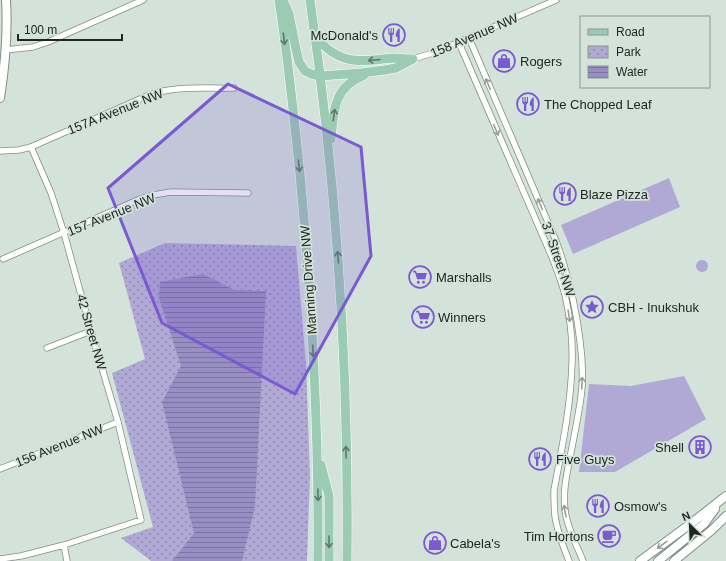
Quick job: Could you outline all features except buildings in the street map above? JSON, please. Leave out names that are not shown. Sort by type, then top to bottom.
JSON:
[{"type":"main road","points":[[0,98],[5,50],[6,0]]},
{"type":"main road","name":"Manning Drive NW","points":[[279,0],[295,127],[310,295],[317,448],[318,561]]},
{"type":"main road","points":[[283,0],[289,14],[299,62],[305,71],[311,74],[320,76],[372,72],[396,68],[413,59]]},
{"type":"main road","points":[[310,0],[329,154],[341,296],[345,381],[347,561]]},
{"type":"main road","points":[[313,26],[318,40],[340,57],[350,60],[363,61],[395,58],[413,59]]},
{"type":"main road","points":[[329,154],[336,101],[341,92],[354,80],[372,72]]},
{"type":"main road","points":[[317,448],[328,496],[329,561]]},
{"type":"main road","points":[[640,561],[693,522],[725,496]]},
{"type":"main road","points":[[658,561],[704,524],[725,496]]},
{"type":"main road","points":[[674,561],[712,530],[726,516]]},
{"type":"street","points":[[5,50],[33,47],[48,42],[143,0]]},
{"type":"street","name":"158 Avenue NW","points":[[413,59],[459,43],[556,0]]},
{"type":"street","name":"37 Street NW","points":[[469,38],[556,241],[573,296],[582,352],[582,386],[566,479],[564,504],[568,526],[583,561]]},
{"type":"street","name":"37 Street NW","points":[[459,43],[552,258],[566,297],[571,330],[572,361],[569,397],[554,490],[554,504],[555,516],[562,544],[569,561]]},
{"type":"street","name":"157A Avenue NW","points":[[0,152],[31,147],[158,92],[178,88],[234,88]]},
{"type":"street","name":"42 Street NW","points":[[31,147],[51,193],[64,232],[118,422],[141,520],[64,545]]},
{"type":"street","name":"157 Avenue NW","points":[[3,259],[140,199],[153,195],[178,192],[248,193]]},
{"type":"street","points":[[47,348],[91,331]]},
{"type":"street","name":"156 Avenue NW","points":[[0,469],[118,422]]},
{"type":"street","points":[[0,559],[22,556],[64,545],[67,561]]},
{"type":"highlighted area","points":[[228,84],[361,147],[371,256],[295,394],[162,323],[108,188]]},
{"type":"green space","points":[[669,178],[680,207],[573,254],[561,225]]},
{"type":"green space","points":[[165,243],[296,246],[306,364],[310,476],[307,561],[151,561],[121,538],[153,527],[112,373],[145,359],[119,263]]},
{"type":"green space","points":[[704,260],[707,261],[707,271],[700,272],[697,271],[696,264],[697,261]]},
{"type":"green space","points":[[684,376],[706,419],[615,472],[579,472],[589,384],[631,386]]},
{"type":"water","points":[[203,274],[234,290],[266,291],[255,506],[242,561],[172,561],[194,533],[162,402],[181,366],[159,298],[160,282]]},
{"type":"place","name":"McDonald's","points":[[394,35]]},
{"type":"place","name":"Rogers","points":[[504,61]]},
{"type":"place","name":"The Chopped Leaf","points":[[528,104]]},
{"type":"place","name":"Blaze Pizza","points":[[565,194]]},
{"type":"place","name":"Marshalls","points":[[420,277]]},
{"type":"place","name":"CBH - Inukshuk","points":[[592,307]]},
{"type":"place","name":"Winners","points":[[423,317]]},
{"type":"place","name":"Shell","points":[[700,447]]},
{"type":"place","name":"Five Guys","points":[[540,459]]},
{"type":"place","name":"Osmow's","points":[[598,506]]},
{"type":"place","name":"Tim Hortons","points":[[609,536]]},
{"type":"place","name":"Cabela's","points":[[435,543]]}]
